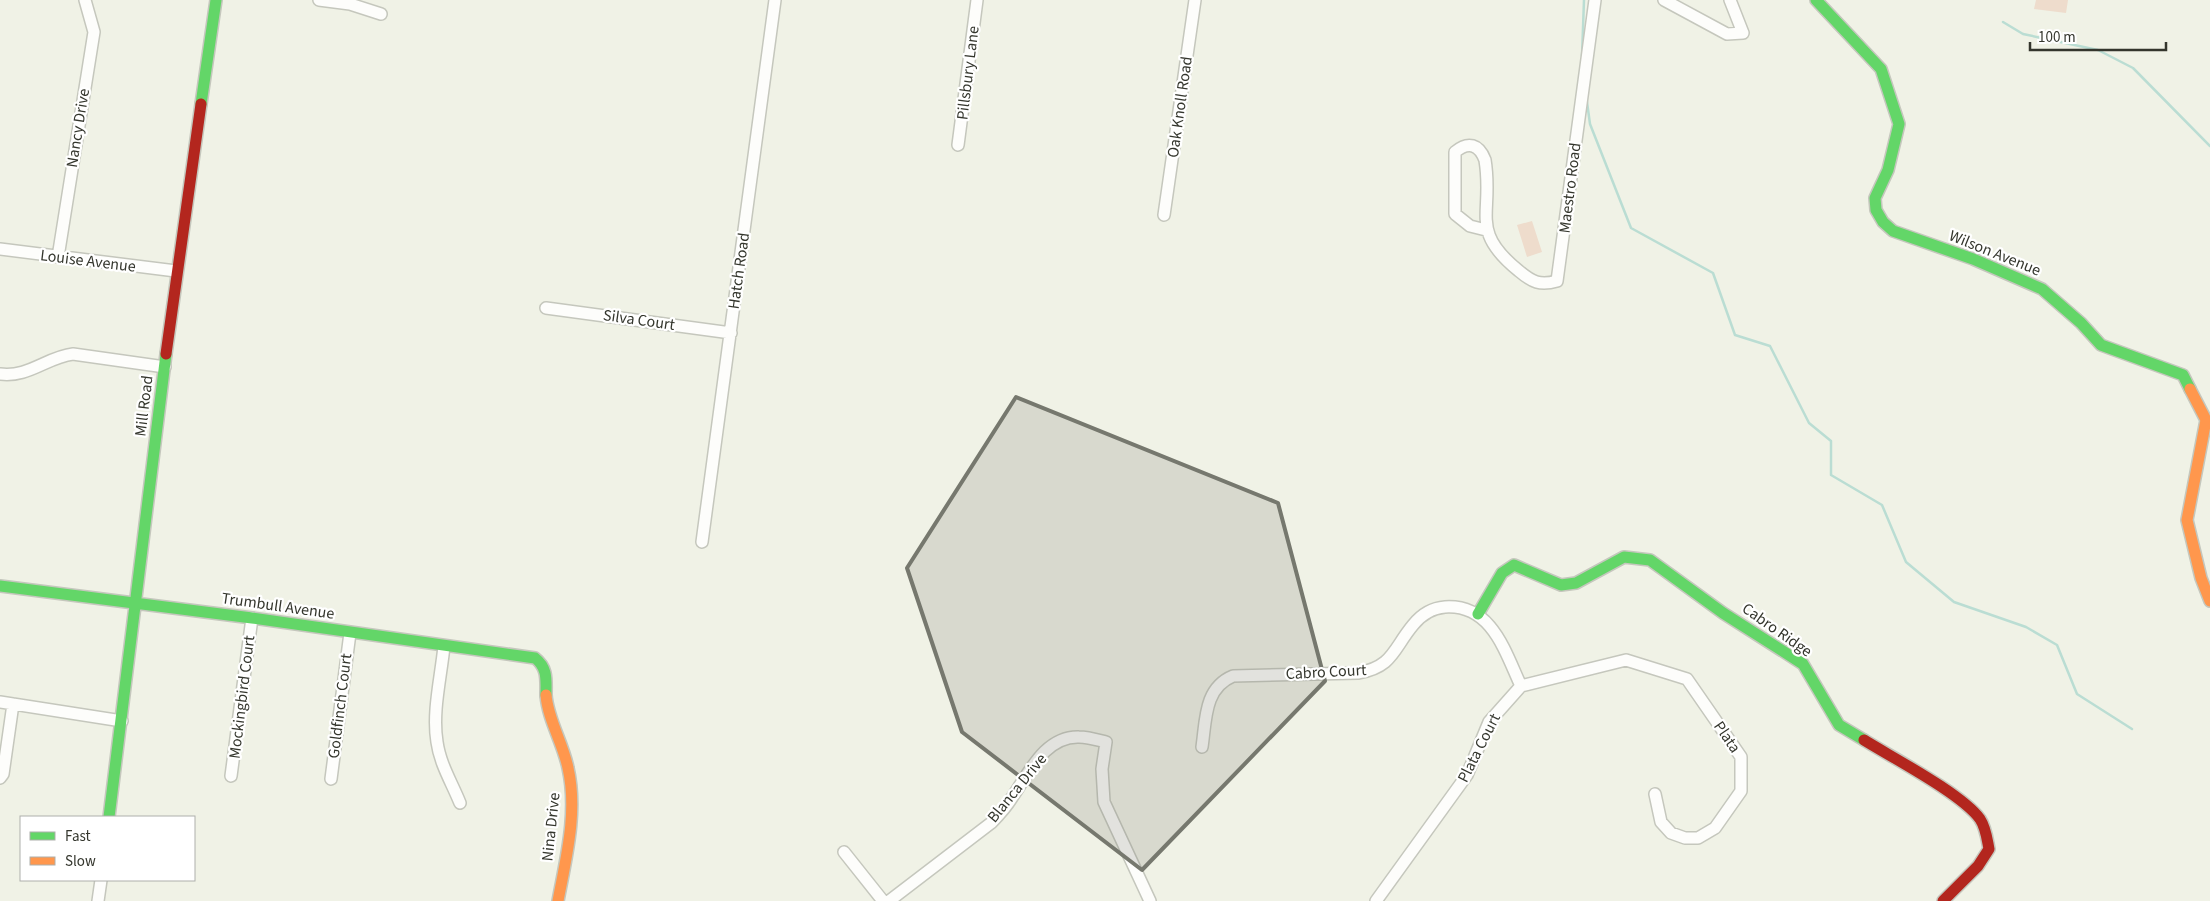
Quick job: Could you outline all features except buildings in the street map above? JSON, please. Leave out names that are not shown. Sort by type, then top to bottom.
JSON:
[{"type":"street","name":"Nancy Drive","points":[[58,257],[94,32],[85,0]]},
{"type":"street","name":"Mill Road","points":[[109,816],[176,271],[201,116],[216,0]]},
{"type":"street","points":[[319,0],[350,4],[381,14]]},
{"type":"street","name":"Hatch Road","points":[[702,542],[775,0]]},
{"type":"street","name":"Pillsbury Lane","points":[[958,145],[977,0]]},
{"type":"street","name":"Oak Knoll Road","points":[[1164,215],[1195,0]]},
{"type":"street","name":"Maestro Road","points":[[1486,230],[1470,226],[1459,220],[1454,214],[1455,152],[1462,146],[1473,145],[1481,149],[1485,160],[1486,230],[1499,253],[1529,279],[1539,284],[1557,281],[1595,0]]},
{"type":"street","points":[[1664,0],[1727,34],[1743,33],[1730,0]]},
{"type":"street","name":"Wilson Avenue","points":[[1816,0],[1881,69],[1899,124],[1888,170],[1875,198],[1876,210],[1883,222],[1894,231],[1973,259],[2042,289],[2081,322],[2101,345],[2183,375],[2206,420],[2187,520],[2201,578],[2210,601]]},
{"type":"street","name":"Louise Avenue","points":[[0,249],[176,271]]},
{"type":"street","name":"Silva Court","points":[[546,308],[731,333]]},
{"type":"street","points":[[0,374],[23,373],[61,355],[73,354],[165,366]]},
{"type":"street","name":"Cabro Ridge","points":[[1478,614],[1502,573],[1514,565],[1561,585],[1576,583],[1624,557],[1650,560],[1723,613],[1802,664],[1839,725],[1961,801],[1978,816],[1986,828],[1990,849],[1978,866],[1943,901]]},
{"type":"street","name":"Trumbull Avenue","points":[[0,586],[252,618],[535,658],[543,663],[546,670]]},
{"type":"street","name":"Cabro Court","points":[[1202,746],[1212,691],[1226,679],[1233,676],[1369,671],[1384,663],[1414,624],[1426,613],[1441,608],[1459,606],[1478,614]]},
{"type":"street","points":[[1478,614],[1492,628],[1521,686]]},
{"type":"street","name":"Mockingbird Court","points":[[232,776],[252,618]]},
{"type":"street","name":"Goldfinch Court","points":[[331,779],[350,632]]},
{"type":"street","points":[[444,646],[436,741],[444,767],[460,803]]},
{"type":"street","name":"Plata","points":[[1521,686],[1626,660],[1687,679],[1741,758],[1741,791],[1716,828],[1698,838],[1685,838],[1671,833],[1661,822],[1655,794]]},
{"type":"street","name":"Nina Drive","points":[[546,670],[545,693],[551,720],[565,750],[572,790],[568,844],[558,901]]},
{"type":"street","name":"Plata Court","points":[[1376,901],[1467,775],[1489,722],[1521,686]]},
{"type":"street","points":[[0,702],[122,721]]},
{"type":"street","points":[[0,778],[13,704]]},
{"type":"street","name":"Blanca Drive","points":[[889,901],[991,823],[1004,809],[1035,762],[1045,752],[1062,740],[1079,737],[1106,742],[1102,769],[1104,802],[1150,901]]},
{"type":"street","points":[[844,852],[883,901]]},
{"type":"street","points":[[98,901],[101,881]]},
{"type":"highlighted area","points":[[1016,397],[1278,503],[1325,681],[1142,870],[962,732],[907,568]]},
{"type":"shaded area","points":[[2036,0],[2068,0],[2066,13],[2034,9]]},
{"type":"shaded area","points":[[1532,221],[1542,252],[1527,257],[1517,225]]},
{"type":"waterway","points":[[1582,56],[1584,0]]},
{"type":"waterway","points":[[2003,22],[2023,34],[2098,50],[2133,68],[2210,146]]},
{"type":"waterway","points":[[1587,102],[1590,124],[1631,228],[1713,273],[1735,335],[1770,346],[1809,423],[1831,441],[1831,475],[1882,505],[1906,562],[1954,602],[2026,627],[2057,645],[2077,694],[2132,729]]},
{"type":"traffic: fast","points":[[201,104],[216,0]]},
{"type":"traffic: fast","points":[[1816,0],[1881,69],[1899,124],[1888,170],[1875,198],[1876,210],[1883,222],[1893,231],[1973,259],[2042,289],[2081,323],[2101,345],[2183,375],[2190,389]]},
{"type":"traffic: fast","points":[[109,816],[166,354]]},
{"type":"traffic: fast","points":[[1478,614],[1502,573],[1514,565],[1561,585],[1576,583],[1624,557],[1650,560],[1723,613],[1803,664],[1839,725],[1864,740]]},
{"type":"traffic: fast","points":[[0,586],[252,618],[535,658],[544,670],[546,695]]},
{"type":"traffic: slow","points":[[2190,389],[2206,420],[2187,520],[2201,578],[2210,601]]},
{"type":"traffic: slow","points":[[546,695],[547,704],[568,768],[572,801],[570,835],[558,901]]},
{"type":"traffic: jam","points":[[166,354],[201,104]]},
{"type":"traffic: jam","points":[[1864,740],[1943,788],[1971,809],[1982,822],[1989,849],[1978,866],[1943,901]]}]
